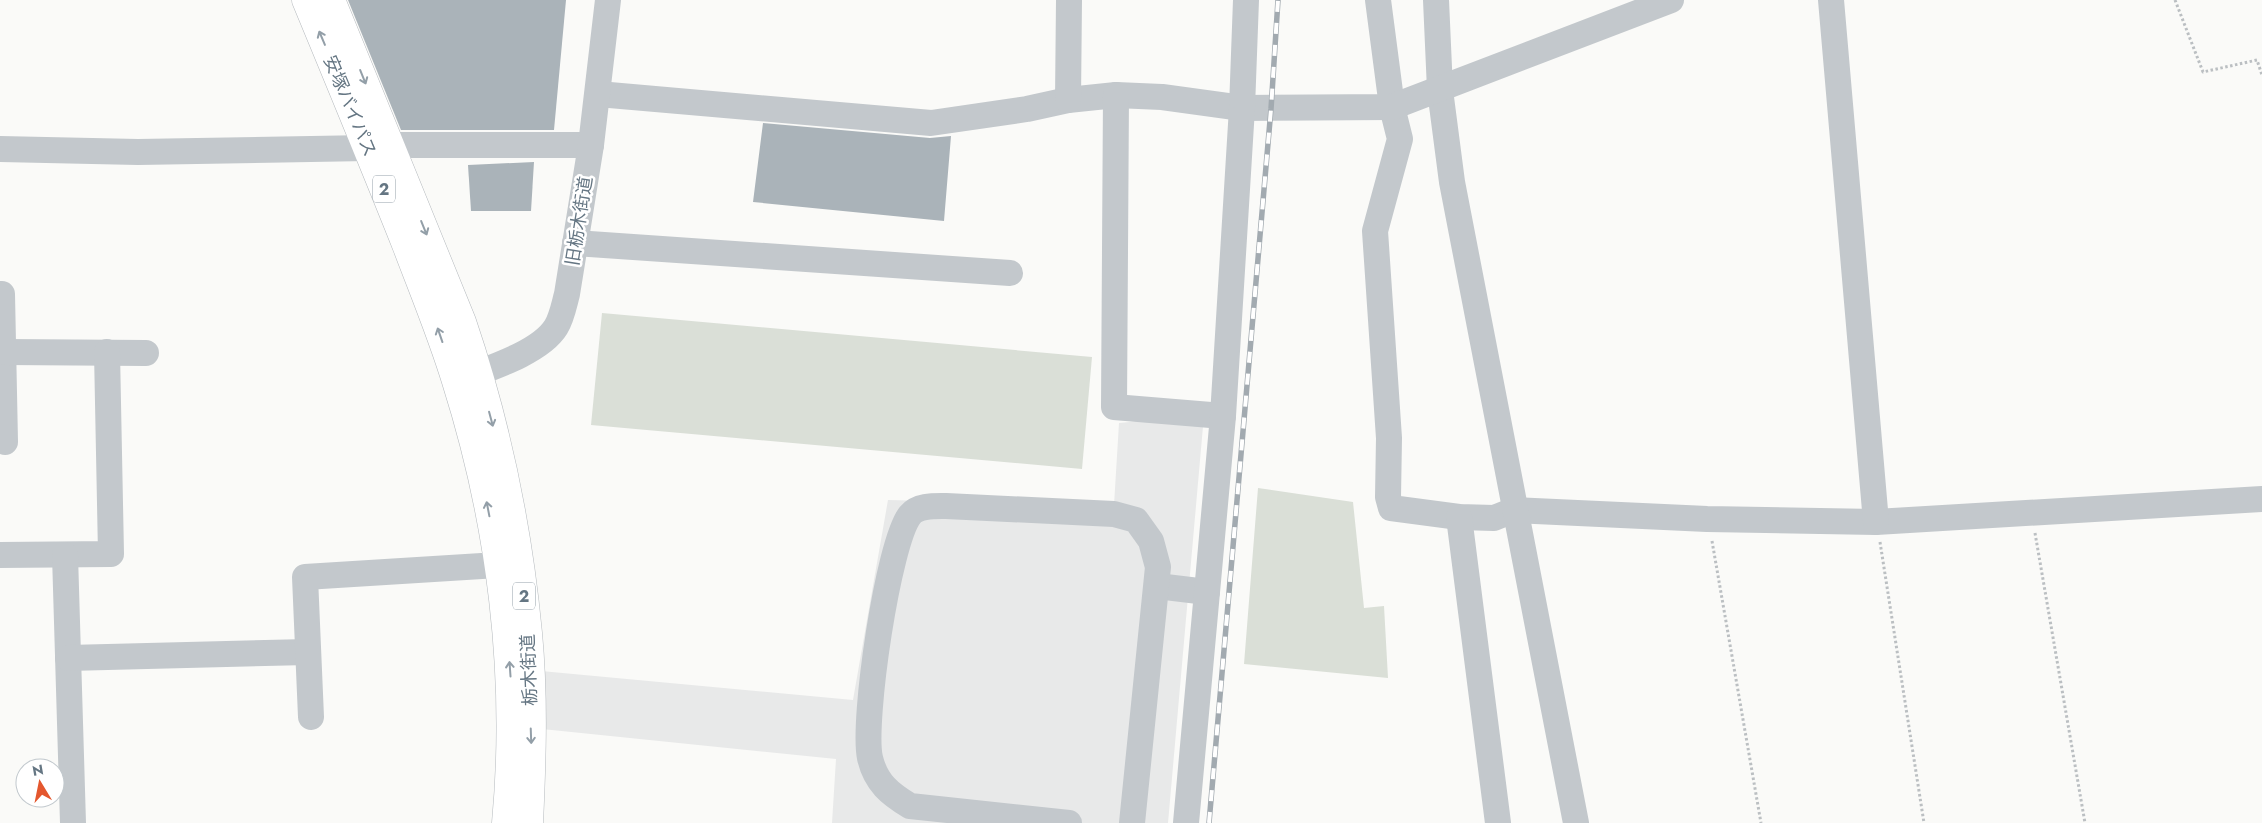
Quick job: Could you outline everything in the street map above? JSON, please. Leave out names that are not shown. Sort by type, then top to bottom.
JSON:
[{"type":"main road","name":"安塚バイパス","points":[[306,0],[379,146],[462,322],[468,377]]},
{"type":"main road","name":"安塚バイパス","points":[[331,0],[379,146]]},
{"type":"main road","name":"栃木街道","points":[[468,377],[472,438],[498,565],[508,638],[512,738],[506,823]]},
{"type":"main road","name":"栃木街道","points":[[468,377],[508,496],[519,562],[528,635],[532,761],[529,823]]},
{"type":"street","name":"旧栃木街道","points":[[468,377],[531,349],[556,327],[567,294],[591,145],[608,0]]},
{"type":"street","points":[[1068,100],[1069,0]]},
{"type":"street","points":[[1186,823],[1223,416],[1242,108],[1246,0]]},
{"type":"street","points":[[1378,0],[1392,107],[1400,139],[1375,238],[1389,438],[1388,498],[1392,508],[1459,517],[1494,518],[1514,510],[1708,519],[1876,522],[2262,499]]},
{"type":"street","points":[[1436,0],[1440,90],[1452,182],[1576,823]]},
{"type":"street","points":[[598,94],[931,124],[1027,109],[1068,100],[1116,95],[1162,97],[1242,108],[1392,107],[1671,0]]},
{"type":"street","points":[[1831,0],[1876,522]]},
{"type":"street","points":[[1116,95],[1114,407],[1223,416]]},
{"type":"street","points":[[0,149],[138,152],[379,146],[591,145]]},
{"type":"street","points":[[575,243],[1010,273]]},
{"type":"street","points":[[0,294],[2,294],[5,352],[5,442]]},
{"type":"street","points":[[5,352],[146,353]]},
{"type":"street","points":[[0,555],[111,554],[107,352]]},
{"type":"street","points":[[1069,823],[910,806],[890,794],[878,777],[870,757],[872,690],[879,629],[889,576],[901,533],[911,513],[924,507],[946,506],[1114,514],[1136,520],[1151,541],[1158,567],[1157,586],[1132,823]]},
{"type":"street","points":[[1459,517],[1498,823]]},
{"type":"street","points":[[65,555],[73,823]]},
{"type":"street","points":[[311,717],[305,577],[498,565]]},
{"type":"street","points":[[1157,586],[1207,592]]},
{"type":"street","points":[[68,658],[308,652]]},
{"type":"path","points":[[2175,0],[2203,72],[2257,60],[2262,75]]},
{"type":"path","points":[[2032,513],[2085,823]]},
{"type":"path","points":[[1708,519],[1761,823]]},
{"type":"path","points":[[1876,522],[1924,823]]},
{"type":"shaded area","points":[[602,313],[1092,357],[1082,469],[591,425]]},
{"type":"shaded area","points":[[1204,415],[1168,823],[832,823],[836,759],[542,729],[541,671],[853,700],[888,500],[1114,505],[1119,423]]},
{"type":"shaded area","points":[[1258,488],[1353,502],[1364,608],[1384,606],[1388,678],[1244,664]]},
{"type":"building","points":[[348,0],[566,0],[554,130],[401,130]]},
{"type":"building","points":[[763,123],[930,138],[951,136],[944,221],[753,202]]},
{"type":"building","points":[[534,162],[531,211],[471,211],[468,165]]},
{"type":"railway","points":[[1209,823],[1271,109],[1278,0]]}]
